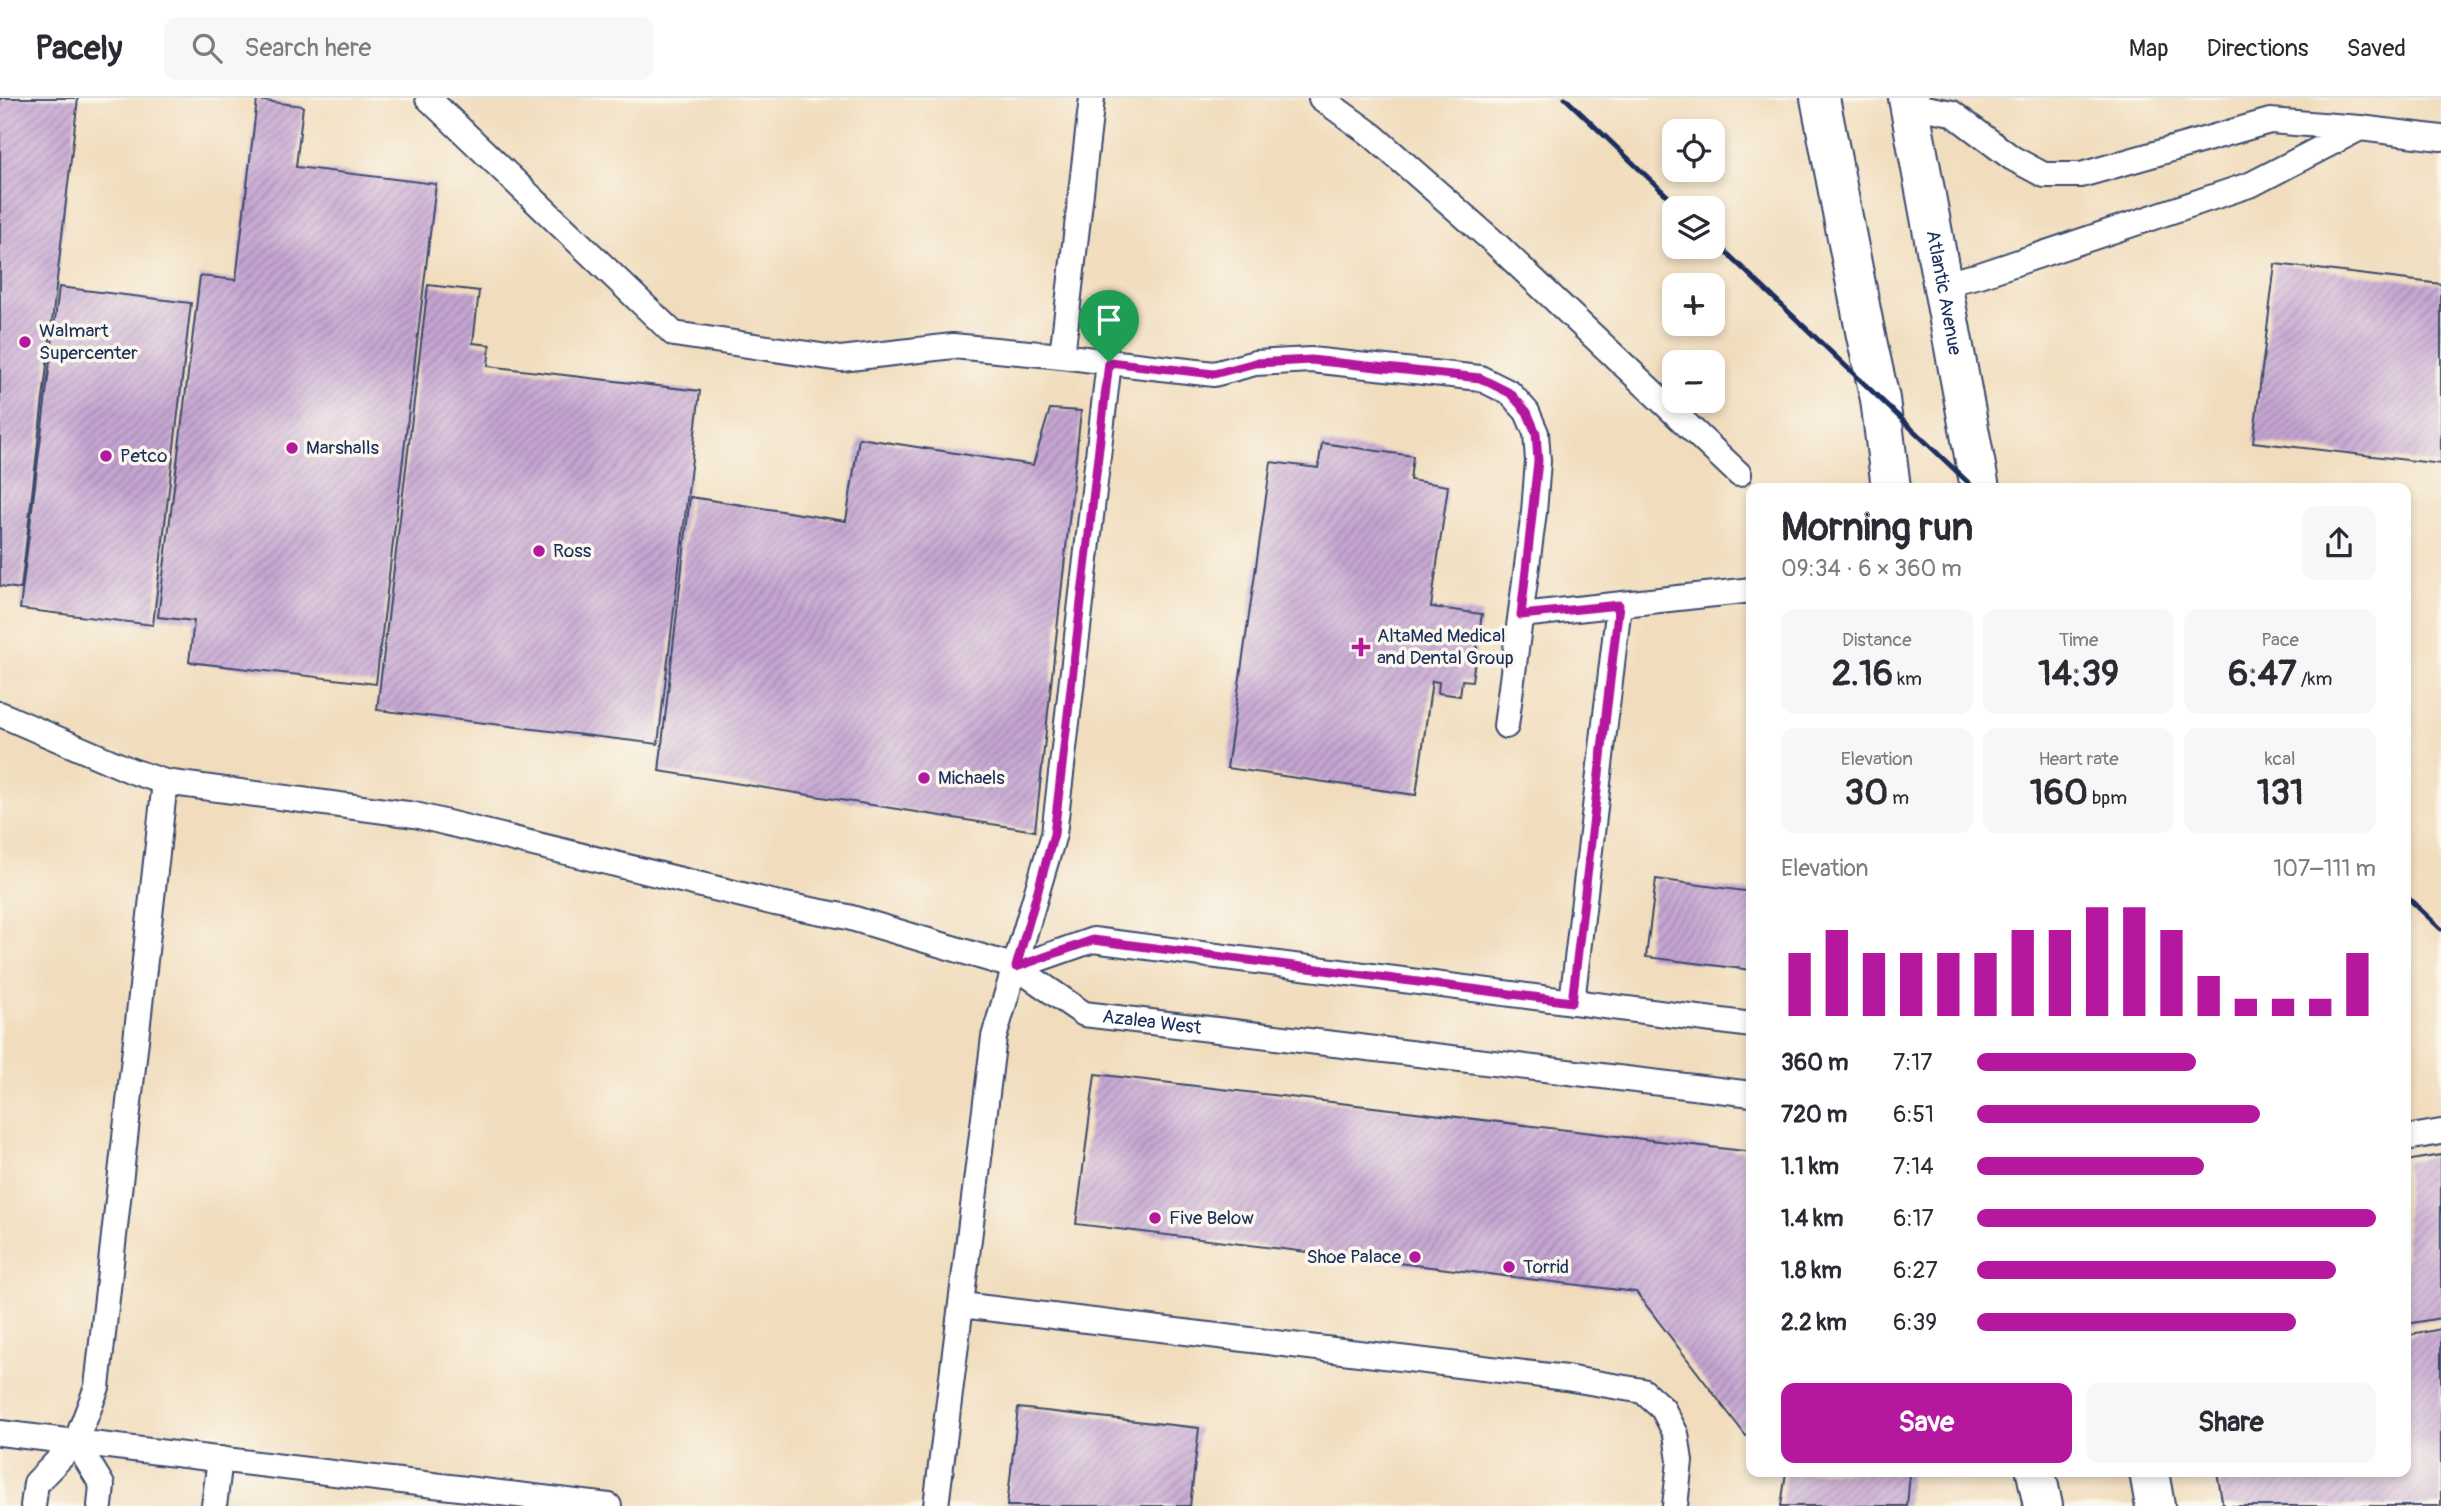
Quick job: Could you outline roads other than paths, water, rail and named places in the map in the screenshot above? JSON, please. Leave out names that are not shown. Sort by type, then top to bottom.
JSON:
[{"type":"main road","points":[[1820,98],[1880,399],[1890,483]]},
{"type":"main road","name":"Atlantic Avenue","points":[[1909,102],[1979,483]]},
{"type":"main road","points":[[2037,1477],[2043,1506]]},
{"type":"main road","points":[[2150,1477],[2155,1506]]},
{"type":"lane","points":[[428,98],[674,334],[841,359],[953,346],[1214,374],[1255,363],[1323,361],[1480,378],[1510,393],[1527,412],[1536,433],[1538,461],[1506,726]]},
{"type":"lane","points":[[1062,356],[1093,98]]},
{"type":"lane","points":[[1321,98],[1372,135],[1496,244],[1739,474]]},
{"type":"lane","points":[[1909,102],[1952,113],[2012,158],[2044,175],[2081,175],[2270,121],[2441,138]]},
{"type":"lane","points":[[1942,284],[1980,275],[2252,184],[2360,128]]},
{"type":"lane","points":[[936,1506],[994,1037],[1054,834],[1109,362]]},
{"type":"lane","points":[[1521,615],[1746,591]]},
{"type":"lane","points":[[1572,1002],[1619,605]]},
{"type":"lane","name":"Azalea West","points":[[0,714],[165,782],[415,815],[775,903],[848,917],[1016,967],[1084,1014],[1746,1093]]},
{"type":"lane","points":[[33,1506],[36,1483],[76,1442],[97,1387],[165,782]]},
{"type":"lane","points":[[1016,967],[1093,940],[1746,1025]]},
{"type":"lane","points":[[2411,1137],[2441,1132]]},
{"type":"lane","points":[[961,1305],[1566,1378],[1643,1391],[1663,1409],[1676,1434],[1680,1461],[1675,1506]]},
{"type":"lane","points":[[0,1433],[609,1506]]},
{"type":"lane","points":[[76,1442],[102,1485],[100,1506]]},
{"type":"lane","points":[[214,1506],[220,1460]]},
{"type":"railway","points":[[1565,98],[1667,196]]},
{"type":"railway","points":[[1725,251],[1969,483]]},
{"type":"railway","points":[[2411,901],[2441,929]]},
{"type":"place","name":"Walmart Supercenter","points":[[25,342]]},
{"type":"place","name":"Marshalls","points":[[292,448]]},
{"type":"place","name":"Petco","points":[[106,456]]},
{"type":"place","name":"Ross","points":[[539,551]]},
{"type":"place","name":"AltaMed Medical and Dental Group","points":[[1361,647]]},
{"type":"place","name":"Michaels","points":[[924,778]]},
{"type":"place","name":"Five Below","points":[[1155,1218]]},
{"type":"place","name":"Shoe Palace","points":[[1415,1257]]},
{"type":"place","name":"Torrid","points":[[1509,1267]]}]
